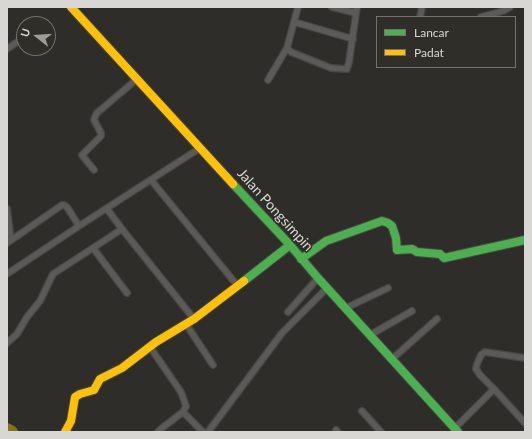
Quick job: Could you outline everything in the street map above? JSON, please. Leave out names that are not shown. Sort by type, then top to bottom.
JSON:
[{"type":"main road","name":"Jalan Pongsimpin","points":[[71,7],[290,245],[327,288],[457,430]]},
{"type":"main road","points":[[301,259],[326,241],[382,221],[392,226],[396,238],[397,250],[412,248],[417,252],[440,254],[444,258],[525,240]]},
{"type":"main road","points":[[65,432],[71,421],[75,397],[94,390],[100,379],[122,368],[150,347],[194,319],[290,245]]},
{"type":"street","points":[[268,80],[287,48],[298,7]]},
{"type":"street","points":[[287,48],[291,52],[331,68],[347,69],[350,62],[357,10],[332,7]]},
{"type":"street","points":[[485,16],[503,11],[510,7]]},
{"type":"street","points":[[294,22],[353,39]]},
{"type":"street","points":[[7,49],[16,43]]},
{"type":"street","points":[[94,170],[82,155],[101,136],[101,133],[94,120],[95,116],[137,79]]},
{"type":"street","points":[[7,274],[200,148]]},
{"type":"street","points":[[151,180],[237,285]]},
{"type":"street","points":[[9,242],[63,205],[67,207],[79,226]]},
{"type":"street","points":[[7,209],[9,242]]},
{"type":"street","points":[[106,209],[194,319]]},
{"type":"street","points":[[7,343],[17,334],[27,317],[40,301],[53,274],[122,229]]},
{"type":"street","points":[[93,248],[127,293]]},
{"type":"street","points":[[288,312],[318,278]]},
{"type":"street","points":[[208,432],[282,333],[327,288]]},
{"type":"street","points":[[346,308],[388,288]]},
{"type":"street","points":[[370,335],[412,311]]},
{"type":"street","points":[[392,359],[437,320]]},
{"type":"street","points":[[186,324],[214,365]]},
{"type":"street","points":[[150,347],[181,392],[186,406],[183,412],[158,432]]},
{"type":"street","points":[[525,358],[485,352],[477,364],[476,369],[480,376],[525,423]]},
{"type":"street","points":[[457,430],[494,389]]},
{"type":"street","points":[[362,411],[381,432]]},
{"type":"street","points":[[183,412],[203,432]]},
{"type":"waterway","points":[[7,429],[12,432]]},
{"type":"traffic: fast","points":[[233,184],[290,245],[318,278],[458,432]]},
{"type":"traffic: fast","points":[[301,259],[326,241],[382,221],[392,226],[396,238],[397,250],[412,249],[417,252],[440,254],[444,258],[525,240]]},
{"type":"traffic: fast","points":[[244,281],[290,245]]},
{"type":"traffic: slow","points":[[71,7],[233,184]]},
{"type":"traffic: slow","points":[[65,432],[71,421],[75,397],[94,390],[100,379],[122,368],[156,342],[194,319],[244,281]]}]
